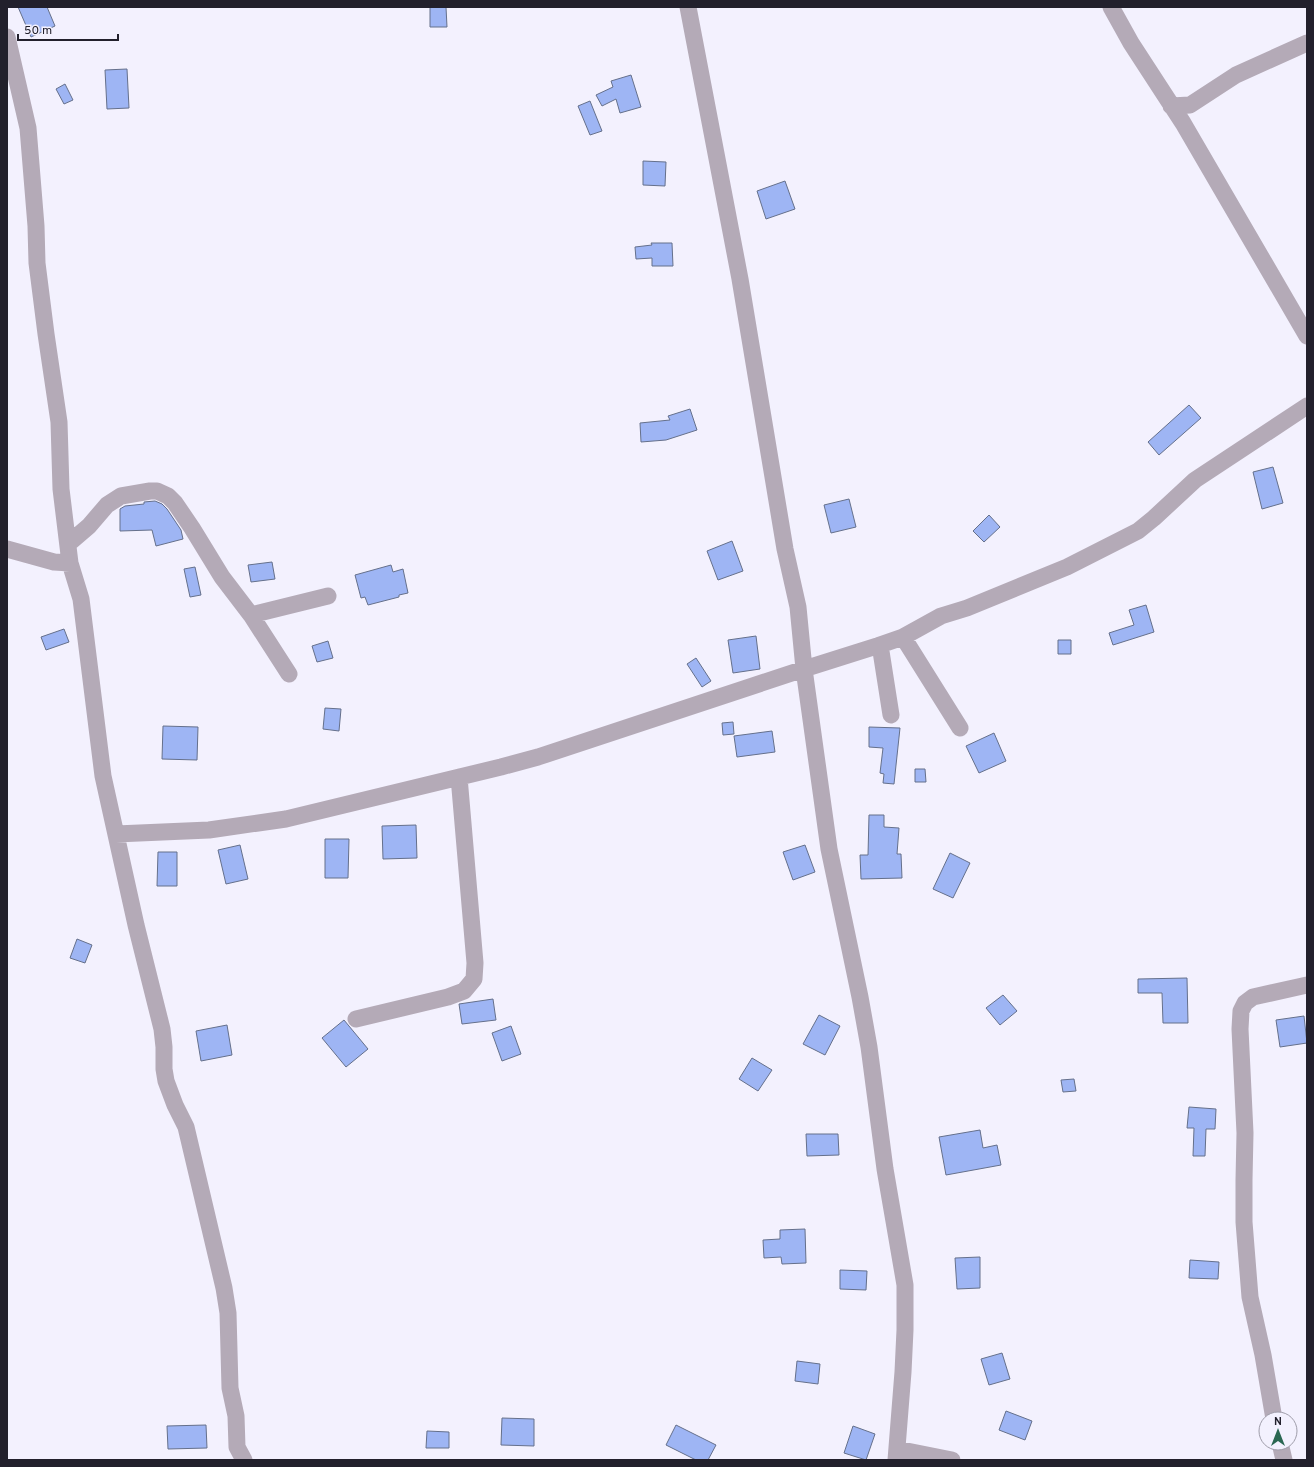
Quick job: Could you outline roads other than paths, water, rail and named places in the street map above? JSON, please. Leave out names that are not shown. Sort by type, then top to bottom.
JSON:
[{"type":"street","points":[[688,7],[740,279],[784,549],[798,607],[804,669],[829,849],[864,1019],[905,1285],[904,1344],[896,1454],[952,1460]]},
{"type":"street","points":[[1111,7],[1131,43],[1182,123],[1307,336]]},
{"type":"street","points":[[7,37],[28,128],[36,219],[37,263],[59,422],[61,490],[70,563],[81,600],[103,776],[136,926],[162,1029],[166,1081],[175,1105],[186,1127],[224,1288],[228,1313],[230,1388],[236,1416],[237,1456]]},
{"type":"street","points":[[1171,106],[1190,105],[1236,75],[1307,43]]},
{"type":"street","points":[[1182,123],[1190,105]]},
{"type":"street","points":[[116,834],[209,830],[286,819],[459,777],[538,757],[804,669],[880,646],[903,637],[941,616],[967,608],[1067,567],[1138,531],[1196,480],[1307,406]]},
{"type":"street","points":[[68,544],[89,526],[107,505],[122,496],[150,491],[157,491],[168,496],[175,503],[222,577],[251,615],[289,674]]},
{"type":"street","points":[[7,549],[54,562],[70,563]]},
{"type":"street","points":[[251,615],[328,596]]},
{"type":"street","points":[[903,637],[960,728]]},
{"type":"street","points":[[880,646],[891,715]]},
{"type":"street","points":[[356,1019],[448,997],[464,991],[474,980],[475,964],[459,777]]},
{"type":"street","points":[[1273,1411],[1263,1355],[1250,1297],[1244,1222],[1245,1133],[1240,1029],[1241,1011],[1245,1003],[1253,997],[1307,985]]}]
